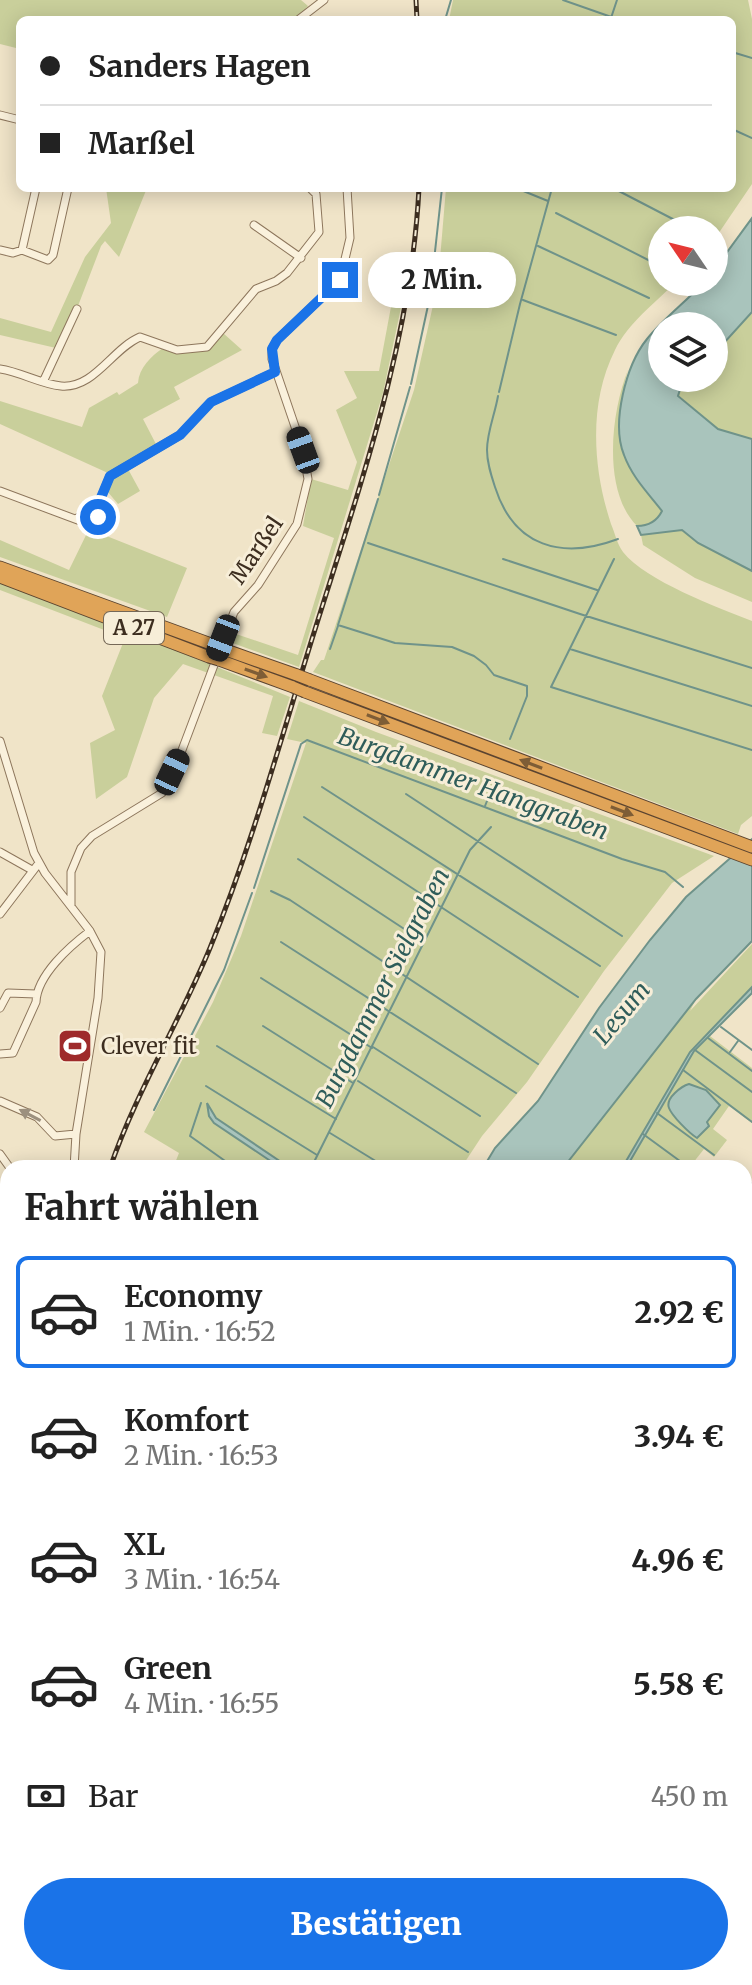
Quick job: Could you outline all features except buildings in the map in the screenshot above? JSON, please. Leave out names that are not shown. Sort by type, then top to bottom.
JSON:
[{"type":"highway","name":"A 27","points":[[0,567],[216,653]]},
{"type":"highway","name":"A 27","points":[[0,577],[295,681],[752,860]]},
{"type":"highway","name":"A 27","points":[[308,686],[752,847]]},
{"type":"street","points":[[303,16],[324,0]]},
{"type":"street","points":[[22,250],[35,192]]},
{"type":"street","points":[[0,250],[13,253],[22,250],[48,260],[53,255],[67,192]]},
{"type":"street","points":[[0,369],[17,371],[63,386],[82,383],[127,342],[140,337],[177,350],[207,347],[256,289],[276,281],[301,258],[319,232],[314,192]]},
{"type":"street","points":[[0,491],[93,525],[98,520],[95,512],[110,476],[180,435],[211,402],[275,372],[272,349],[277,340],[330,293],[343,274],[350,238],[347,192]]},
{"type":"street","points":[[254,225],[301,258]]},
{"type":"street","points":[[43,382],[77,309]]},
{"type":"street","name":"Marßel","points":[[71,906],[70,885],[75,858],[92,836],[162,793],[182,750],[234,612],[258,585],[297,524],[308,479],[303,450],[275,372]]},
{"type":"street","points":[[76,519],[86,511],[95,512]]},
{"type":"street","points":[[0,741],[39,863],[90,931],[101,952],[74,1160]]},
{"type":"street","points":[[0,852],[32,870]]},
{"type":"street","points":[[0,914],[39,863]]},
{"type":"street","points":[[0,1054],[13,1053],[36,1002],[36,994],[67,948],[90,931]]},
{"type":"street","points":[[0,1008],[8,993],[36,994]]},
{"type":"street","points":[[0,1101],[37,1117],[55,1136],[76,1134]]},
{"type":"green space","points":[[0,0],[301,0],[308,6],[299,16],[16,16],[16,48],[0,44]]},
{"type":"green space","points":[[453,0],[748,0],[752,19],[752,184],[728,219],[728,216],[648,216],[648,296],[661,296],[634,322],[615,350],[600,392],[596,437],[605,503],[623,552],[665,583],[752,621],[752,816],[741,825],[738,834],[313,672],[324,660],[414,390],[438,283],[446,192],[736,192],[736,16],[450,16]]},
{"type":"green space","points":[[107,192],[145,192],[119,257],[105,241],[101,246],[78,306],[56,348],[0,335],[0,318],[51,332],[85,257],[111,223]]},
{"type":"green space","points":[[393,296],[403,298],[383,393],[299,667],[227,641],[230,632],[298,655],[334,538],[303,526],[311,479],[348,490],[357,462],[336,410],[357,398],[344,371],[379,371]]},
{"type":"green space","points":[[752,312],[752,439],[718,429],[678,395],[679,392],[728,392],[728,339]]},
{"type":"green space","points":[[223,333],[242,350],[174,387],[180,399],[143,419],[157,446],[108,473],[0,424],[0,401],[82,427],[89,408],[138,383],[146,363],[163,348],[178,353],[208,351]]},
{"type":"green space","points":[[628,370],[624,385],[635,478],[662,511],[655,520],[641,526],[637,526],[626,511],[614,472],[617,407]]},
{"type":"green space","points":[[128,469],[140,491],[118,504],[107,491],[112,479]]},
{"type":"green space","points":[[89,529],[187,568],[167,617],[0,557],[0,540],[69,570]]},
{"type":"green space","points":[[682,530],[698,543],[752,571],[752,602],[695,578],[643,545],[641,535]]},
{"type":"green space","points":[[0,583],[290,697],[277,736],[262,733],[273,696],[183,664],[154,698],[127,777],[96,799],[90,743],[115,730],[102,696],[125,638],[0,590]]},
{"type":"green space","points":[[299,701],[714,856],[672,883],[466,1160],[176,1160],[179,1153],[144,1132],[213,1002],[241,936],[306,743],[287,739]]},
{"type":"green space","points":[[752,944],[752,987],[690,1052],[627,1160],[569,1160],[696,999],[690,1011]]},
{"type":"green space","points":[[710,1036],[752,1068],[752,1123],[729,1106],[713,1129],[727,1140],[714,1157],[704,1149],[695,1160],[631,1160],[694,1051]]},
{"type":"water","points":[[752,218],[752,312],[728,339],[728,312],[673,312],[690,296],[728,296],[728,251]]},
{"type":"water","points":[[647,339],[648,392],[679,392],[678,396],[718,429],[752,439],[752,571],[698,543],[682,530],[641,535],[637,526],[652,522],[662,511],[627,463],[619,427],[627,379]]},
{"type":"water","name":"Lesum","points":[[752,839],[752,941],[696,999],[569,1160],[488,1160],[538,1101],[599,1008],[686,897]]},
{"type":"water","points":[[752,987],[752,993],[694,1051],[631,1160],[627,1160],[690,1052]]},
{"type":"water","points":[[689,1084],[706,1090],[720,1105],[707,1122],[709,1126],[697,1138],[677,1120],[668,1104],[675,1093]]},
{"type":"water","points":[[207,1103],[216,1118],[278,1160],[269,1160],[214,1123],[209,1116]]},
{"type":"waterway","points":[[446,16],[451,0]]},
{"type":"waterway","points":[[563,0],[609,16]]},
{"type":"waterway","name":"Burgdammer Sielgraben","points":[[612,16],[617,0]]},
{"type":"waterway","points":[[736,53],[752,58]]},
{"type":"waterway","points":[[736,131],[752,138]]},
{"type":"waterway","points":[[430,297],[442,192]]},
{"type":"waterway","points":[[526,192],[548,201]]},
{"type":"waterway","name":"Burgdammer Sielgraben","points":[[499,392],[551,192]]},
{"type":"waterway","points":[[621,192],[667,216]]},
{"type":"waterway","points":[[556,213],[648,260]]},
{"type":"waterway","points":[[538,246],[649,298]]},
{"type":"waterway","points":[[523,300],[616,335]]},
{"type":"waterway","points":[[411,384],[429,301]]},
{"type":"waterway","points":[[379,495],[410,387]]},
{"type":"waterway","name":"Burgdammer Sielgraben","points":[[498,396],[488,436],[488,460],[503,507],[514,523],[528,535],[559,548],[578,548],[618,539]]},
{"type":"waterway","points":[[378,499],[338,625],[395,643],[452,647],[474,656],[494,675],[527,686],[527,696],[510,739]]},
{"type":"waterway","points":[[368,543],[752,668]]},
{"type":"waterway","points":[[503,559],[597,590]]},
{"type":"waterway","points":[[614,559],[551,687],[752,750]]},
{"type":"waterway","points":[[330,649],[338,626]]},
{"type":"waterway","points":[[570,649],[752,706]]},
{"type":"waterway","name":"Burgdammer Hanggraben","points":[[254,888],[301,744],[307,740],[622,859],[665,872],[683,887]]},
{"type":"waterway","points":[[485,806],[495,781]]},
{"type":"waterway","name":"Burgdammer Sielgraben","points":[[322,787],[600,966]]},
{"type":"waterway","points":[[406,794],[622,936]]},
{"type":"waterway","name":"Burgdammer Sielgraben","points":[[513,806],[520,794]]},
{"type":"waterway","name":"Burgdammer Sielgraben","points":[[304,817],[578,997]]},
{"type":"waterway","name":"Burgdammer Sielgraben","points":[[315,1160],[470,850],[491,827]]},
{"type":"waterway","points":[[298,859],[424,942]]},
{"type":"waterway","name":"Burgdammer Sielgraben","points":[[271,891],[290,900],[538,1064]]},
{"type":"waterway","name":"Burgdammer Hanggraben","points":[[154,1110],[224,970],[252,893]]},
{"type":"waterway","points":[[281,942],[516,1093]]},
{"type":"waterway","points":[[261,978],[372,1048]]},
{"type":"waterway","points":[[263,1026],[353,1083]]},
{"type":"waterway","points":[[721,1027],[752,1050]]},
{"type":"waterway","points":[[708,1038],[752,1071]]},
{"type":"waterway","points":[[730,1052],[738,1041]]},
{"type":"waterway","points":[[217,1046],[336,1119]]},
{"type":"waterway","points":[[373,1047],[480,1116]]},
{"type":"waterway","points":[[695,1050],[752,1092]]},
{"type":"waterway","points":[[683,1070],[752,1122]]},
{"type":"waterway","points":[[358,1081],[468,1152]]},
{"type":"waterway","points":[[206,1086],[317,1155]]},
{"type":"waterway","points":[[201,1103],[190,1136],[224,1160]]},
{"type":"waterway","points":[[657,1113],[714,1155]]},
{"type":"waterway","points":[[330,1133],[374,1160]]},
{"type":"waterway","points":[[643,1134],[679,1160]]},
{"type":"railway","points":[[416,0],[417,16]]},
{"type":"railway","points":[[113,1160],[132,1112],[210,948],[264,795],[380,417],[405,304],[419,192]]},
{"type":"place","name":"Clever fit","points":[[75,1046]]},
{"type":"route","points":[[98,517],[95,512],[110,476],[180,435],[211,402],[275,372],[272,349],[277,340],[330,293],[340,280]]}]
